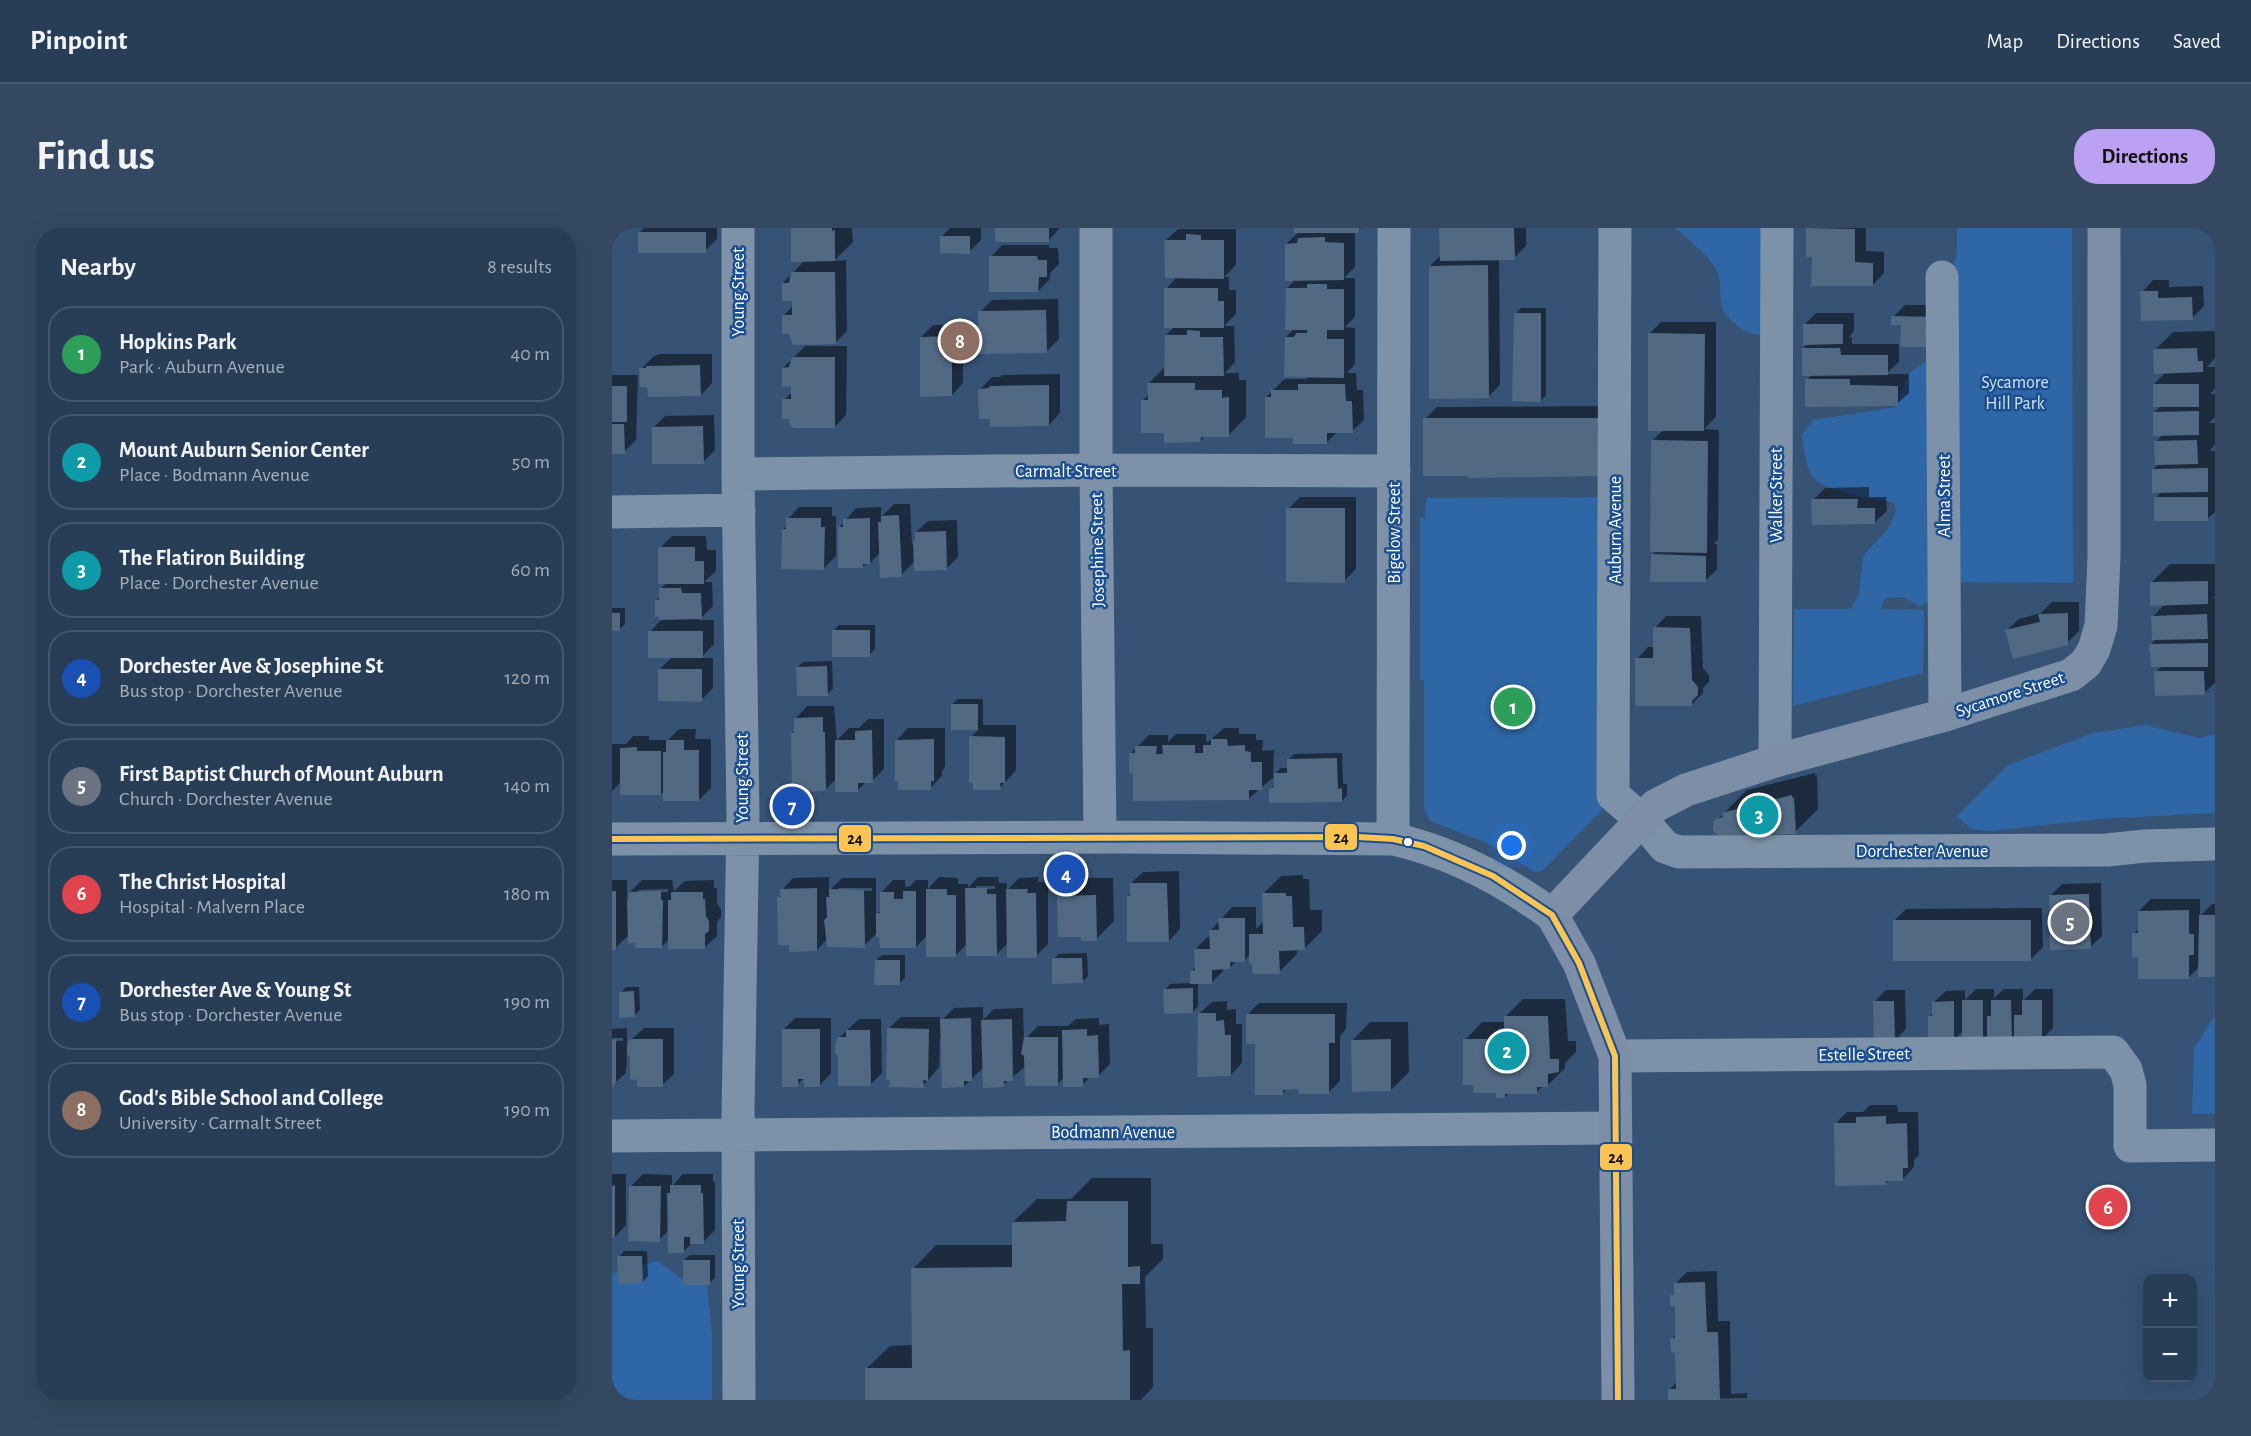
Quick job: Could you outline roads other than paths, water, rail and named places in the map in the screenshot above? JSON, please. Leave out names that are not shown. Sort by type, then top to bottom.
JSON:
[{"type":"main road","name":"Sycamore Street","points":[[1552,915],[1655,806],[1686,790],[1775,761],[1945,715],[2071,675],[2086,663],[2094,649],[2101,626],[2104,557],[2104,228]]},
{"type":"main road","points":[[1552,915],[1579,963],[1615,1056],[1617,1400]]},
{"type":"street","name":"Young Street","points":[[738,228],[738,474],[743,838],[738,1135],[739,1400]]},
{"type":"street","name":"Josephine Street","points":[[1096,228],[1100,837]]},
{"type":"street","name":"Bigelow Street","points":[[1393,839],[1394,228]]},
{"type":"street","name":"Auburn Avenue","points":[[1615,228],[1613,795],[1642,820]]},
{"type":"street","name":"Walker Street","points":[[1775,761],[1777,228]]},
{"type":"street","name":"Alma Street","points":[[1942,277],[1945,715]]},
{"type":"street","name":"Carmalt Street","points":[[738,474],[1096,470],[1394,471]]},
{"type":"street","points":[[612,512],[739,510]]},
{"type":"street","name":"Dorchester Avenue","points":[[1642,820],[1665,847],[1679,852],[2107,850],[2145,846],[2215,844]]},
{"type":"street","points":[[612,839],[1100,837],[1393,839],[1424,846],[1493,876],[1552,915]]},
{"type":"street","name":"Estelle Street","points":[[1615,1056],[2113,1052],[2126,1070],[2130,1085],[2130,1146],[2215,1145]]},
{"type":"street","name":"Bodmann Avenue","points":[[612,1136],[1615,1128]]},
{"type":"place","name":"God's Bible School and College","points":[[960,341]]},
{"type":"place","name":"Hopkins Park","points":[[1513,707]]},
{"type":"place","name":"Dorchester Ave & Young St","points":[[792,806]]},
{"type":"place","name":"The Flatiron Building","points":[[1759,815]]},
{"type":"place","name":"Dorchester Ave & Josephine St","points":[[1066,874]]},
{"type":"place","name":"First Baptist Church of Mount Auburn","points":[[2070,922]]},
{"type":"place","name":"Mount Auburn Senior Center","points":[[1507,1051]]},
{"type":"place","name":"The Christ Hospital","points":[[2108,1207]]},
{"type":"park label","name":"Sycamore Hill Park","points":[[2015,392]]}]
